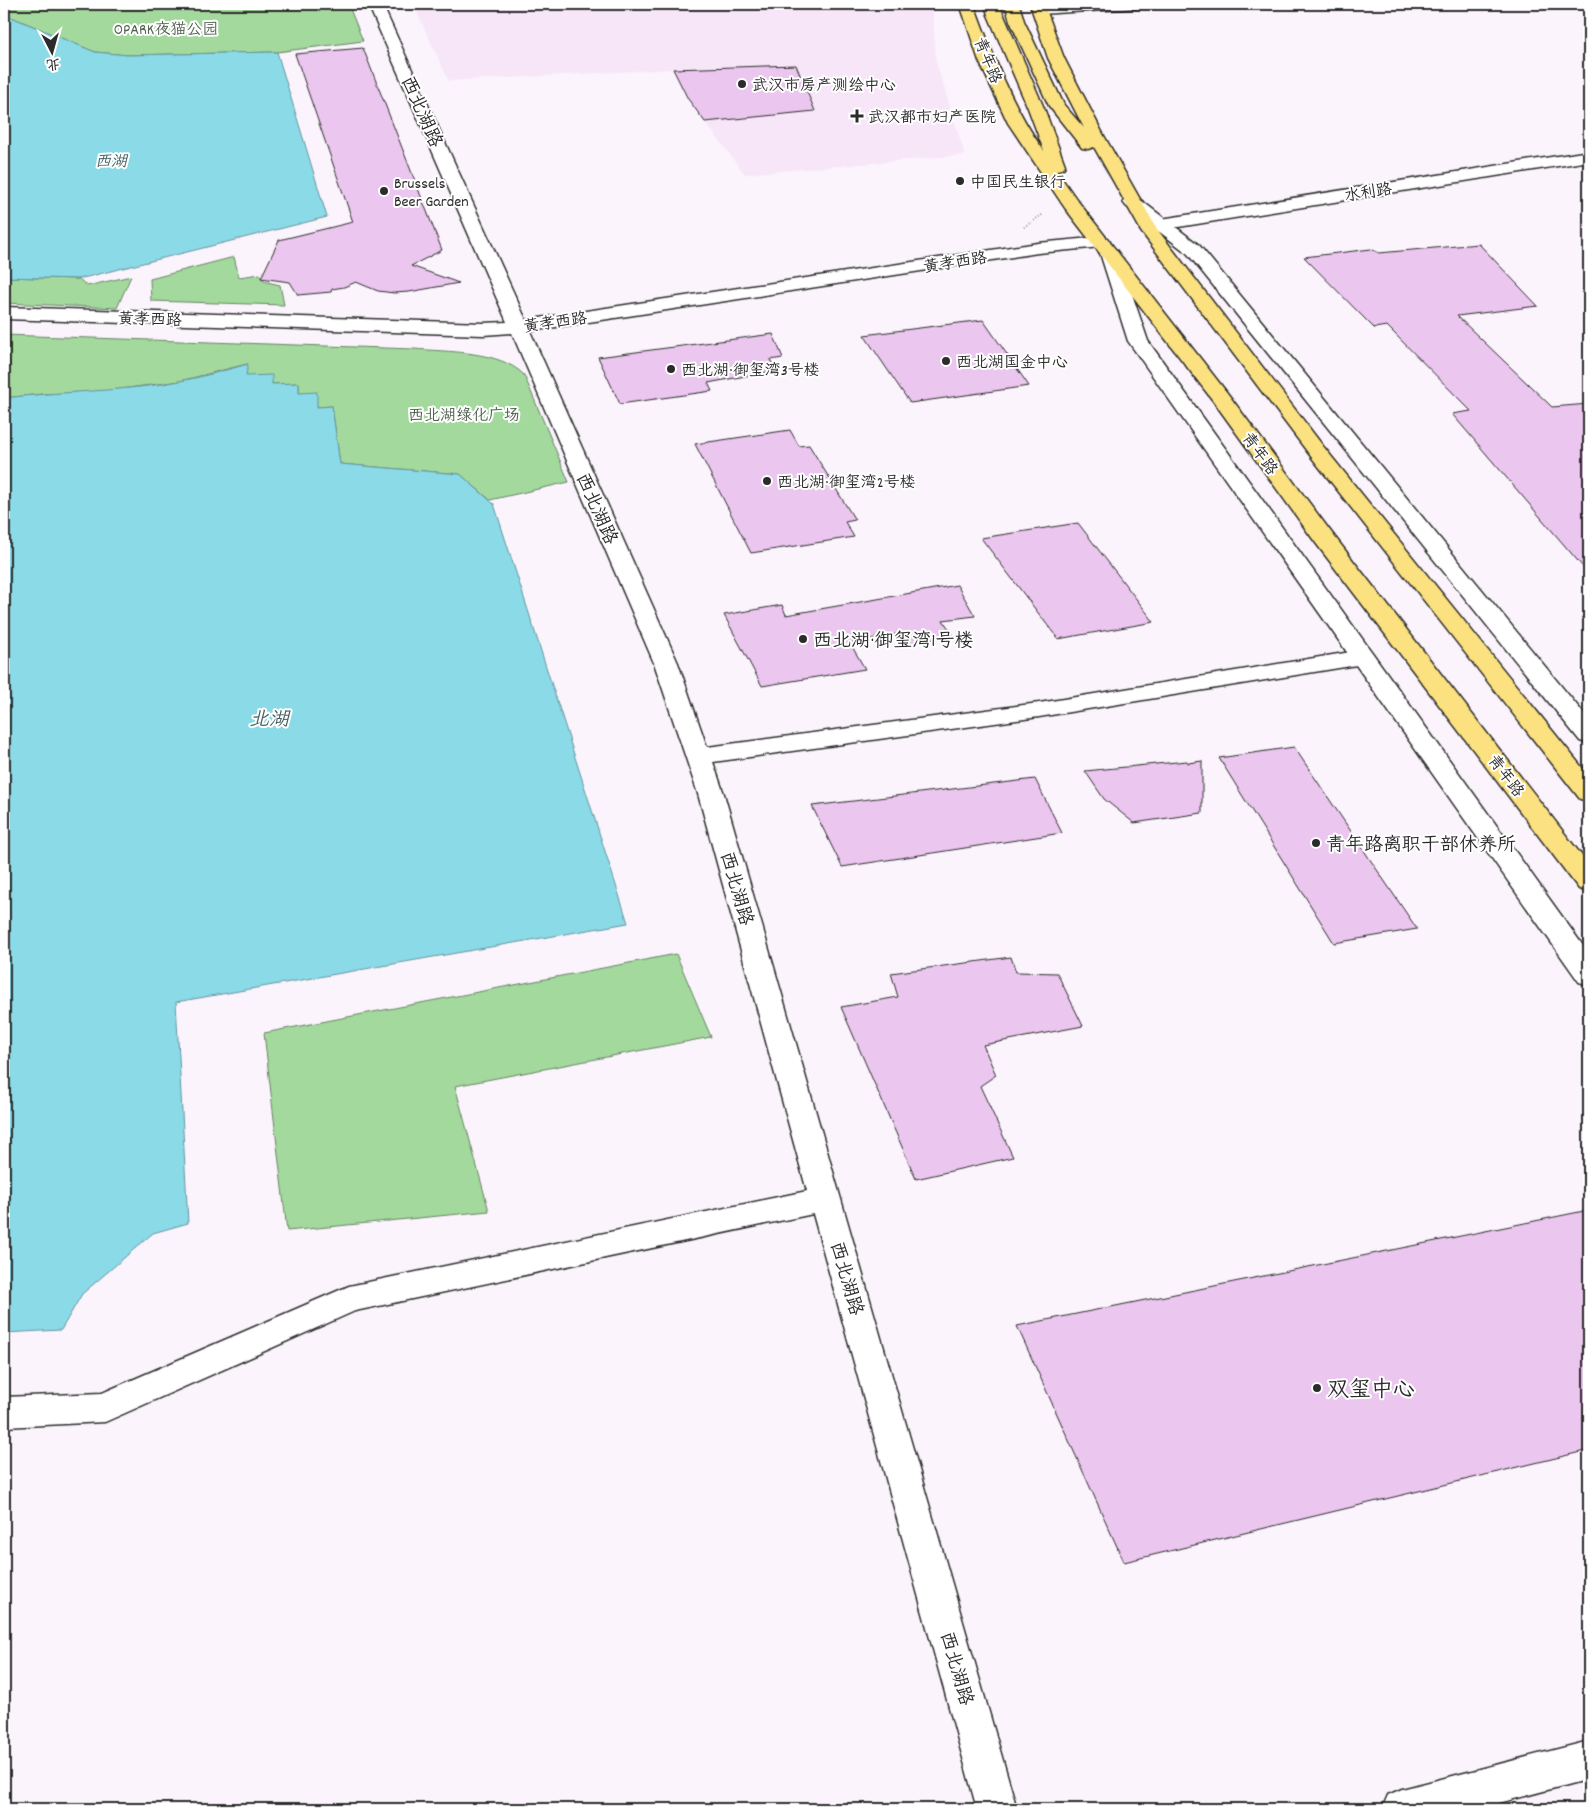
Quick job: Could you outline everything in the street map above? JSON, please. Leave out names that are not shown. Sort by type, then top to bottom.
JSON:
[{"type":"main road","name":"青年路","points":[[967,4],[987,61],[1016,124],[1071,204],[1227,406],[1323,537],[1589,883]]},
{"type":"main road","points":[[992,4],[995,15],[1036,108],[1071,204]]},
{"type":"main road","points":[[1012,4],[1016,21],[1057,106],[1155,227],[1316,450],[1589,793]]},
{"type":"main road","points":[[1038,7],[1056,58],[1129,197]]},
{"type":"street","name":"西北湖路","points":[[375,4],[666,663],[711,794],[997,1809]]},
{"type":"street","points":[[1038,7],[1139,4]]},
{"type":"street","name":"水利路","points":[[1155,227],[1589,156]]},
{"type":"street","points":[[1155,227],[1193,249],[1589,736]]},
{"type":"street","name":"黄孝西路","points":[[4,312],[484,329],[519,327],[1038,248],[1104,248]]},
{"type":"street","points":[[1104,248],[1138,342],[1589,975]]},
{"type":"street","points":[[698,756],[1039,710],[1363,657]]},
{"type":"street","points":[[4,1412],[105,1407],[349,1299],[826,1199]]},
{"type":"street","points":[[1402,1809],[1589,1760]]},
{"type":"path","points":[[1022,227],[1042,215]]},
{"type":"shaded area","points":[[413,4],[932,4],[936,62],[965,155],[745,174],[705,122],[815,111],[797,67],[673,69],[449,81]]},
{"type":"green space","name":"OPARK夜猫公园","points":[[4,4],[348,4],[363,41],[277,52],[127,55],[95,52],[4,14]]},
{"type":"green space","points":[[234,257],[239,277],[260,274],[261,278],[267,282],[280,285],[284,305],[151,301],[150,279]]},
{"type":"green space","points":[[131,276],[117,308],[4,303],[4,277],[79,279],[87,286]]},
{"type":"green space","name":"西北湖绿化广场","points":[[4,335],[414,349],[457,352],[487,357],[514,367],[524,375],[569,482],[490,500],[460,474],[340,464],[332,406],[317,407],[299,393],[299,383],[272,384],[246,376],[247,364],[180,381],[98,392],[42,394],[4,398]]},
{"type":"green space","points":[[676,954],[711,1037],[455,1086],[489,1211],[287,1231],[264,1033]]},
{"type":"water","name":"西湖","points":[[4,14],[95,52],[128,55],[277,52],[327,217],[79,279],[4,277]]},
{"type":"water","name":"北湖","points":[[248,364],[246,376],[272,375],[272,384],[299,383],[299,393],[317,392],[317,407],[332,406],[340,464],[460,474],[494,504],[628,923],[176,1002],[188,1223],[153,1233],[82,1294],[61,1330],[4,1333],[4,398],[158,385],[197,378]]},
{"type":"building","points":[[363,48],[442,250],[411,266],[459,283],[394,293],[378,291],[356,282],[332,289],[331,292],[298,295],[290,282],[261,278],[279,240],[353,222],[295,54]]},
{"type":"building","name":"武汉市房产测绘中心","points":[[796,65],[815,111],[705,122],[688,99],[673,69]]},
{"type":"building","points":[[1479,244],[1538,306],[1457,316],[1552,407],[1589,404],[1589,574],[1452,414],[1471,411],[1387,326],[1374,328],[1304,257],[1371,249],[1379,253]]},
{"type":"building","name":"西北湖国金中心","points":[[983,320],[1029,386],[910,403],[864,335]]},
{"type":"building","name":"西北湖·御玺湾3号楼","points":[[773,334],[783,358],[770,360],[778,370],[708,383],[712,391],[620,404],[598,357]]},
{"type":"building","name":"西北湖·御玺湾2号楼","points":[[790,430],[799,446],[809,445],[855,520],[845,522],[854,537],[751,553],[695,444]]},
{"type":"building","points":[[1078,523],[1154,622],[1058,639],[981,538]]},
{"type":"building","name":"西北湖·御玺湾1号楼","points":[[957,585],[975,616],[943,620],[953,635],[910,644],[902,633],[850,643],[865,669],[762,686],[724,615],[782,605],[786,615]]},
{"type":"building","name":"青年路离职干部休养所","points":[[1294,747],[1417,929],[1334,943],[1219,758]]},
{"type":"building","points":[[1187,761],[1188,763],[1202,761],[1202,813],[1134,823],[1104,799],[1085,771]]},
{"type":"building","points":[[1035,779],[1062,833],[842,867],[812,806]]},
{"type":"building","points":[[1011,957],[1016,972],[1057,973],[1083,1026],[983,1045],[996,1075],[980,1086],[1013,1157],[916,1179],[841,1007],[898,997],[891,973]]},
{"type":"building","name":"双玺中心","points":[[1589,1210],[1589,1450],[1124,1562],[1017,1326]]},
{"type":"place","name":"武汉市房产测绘中心","points":[[742,84]]},
{"type":"place","name":"武汉都市妇产医院","points":[[857,116]]},
{"type":"place","name":"中国民生银行","points":[[960,181]]},
{"type":"place","name":"Brussels Beer Garden","points":[[384,191]]},
{"type":"place","name":"西北湖国金中心","points":[[946,361]]},
{"type":"place","name":"西北湖·御玺湾3号楼","points":[[671,369]]},
{"type":"place","name":"西北湖·御玺湾2号楼","points":[[767,481]]},
{"type":"place","name":"西北湖·御玺湾1号楼","points":[[803,639]]},
{"type":"place","name":"青年路离职干部休养所","points":[[1316,843]]},
{"type":"place","name":"双玺中心","points":[[1317,1388]]}]
